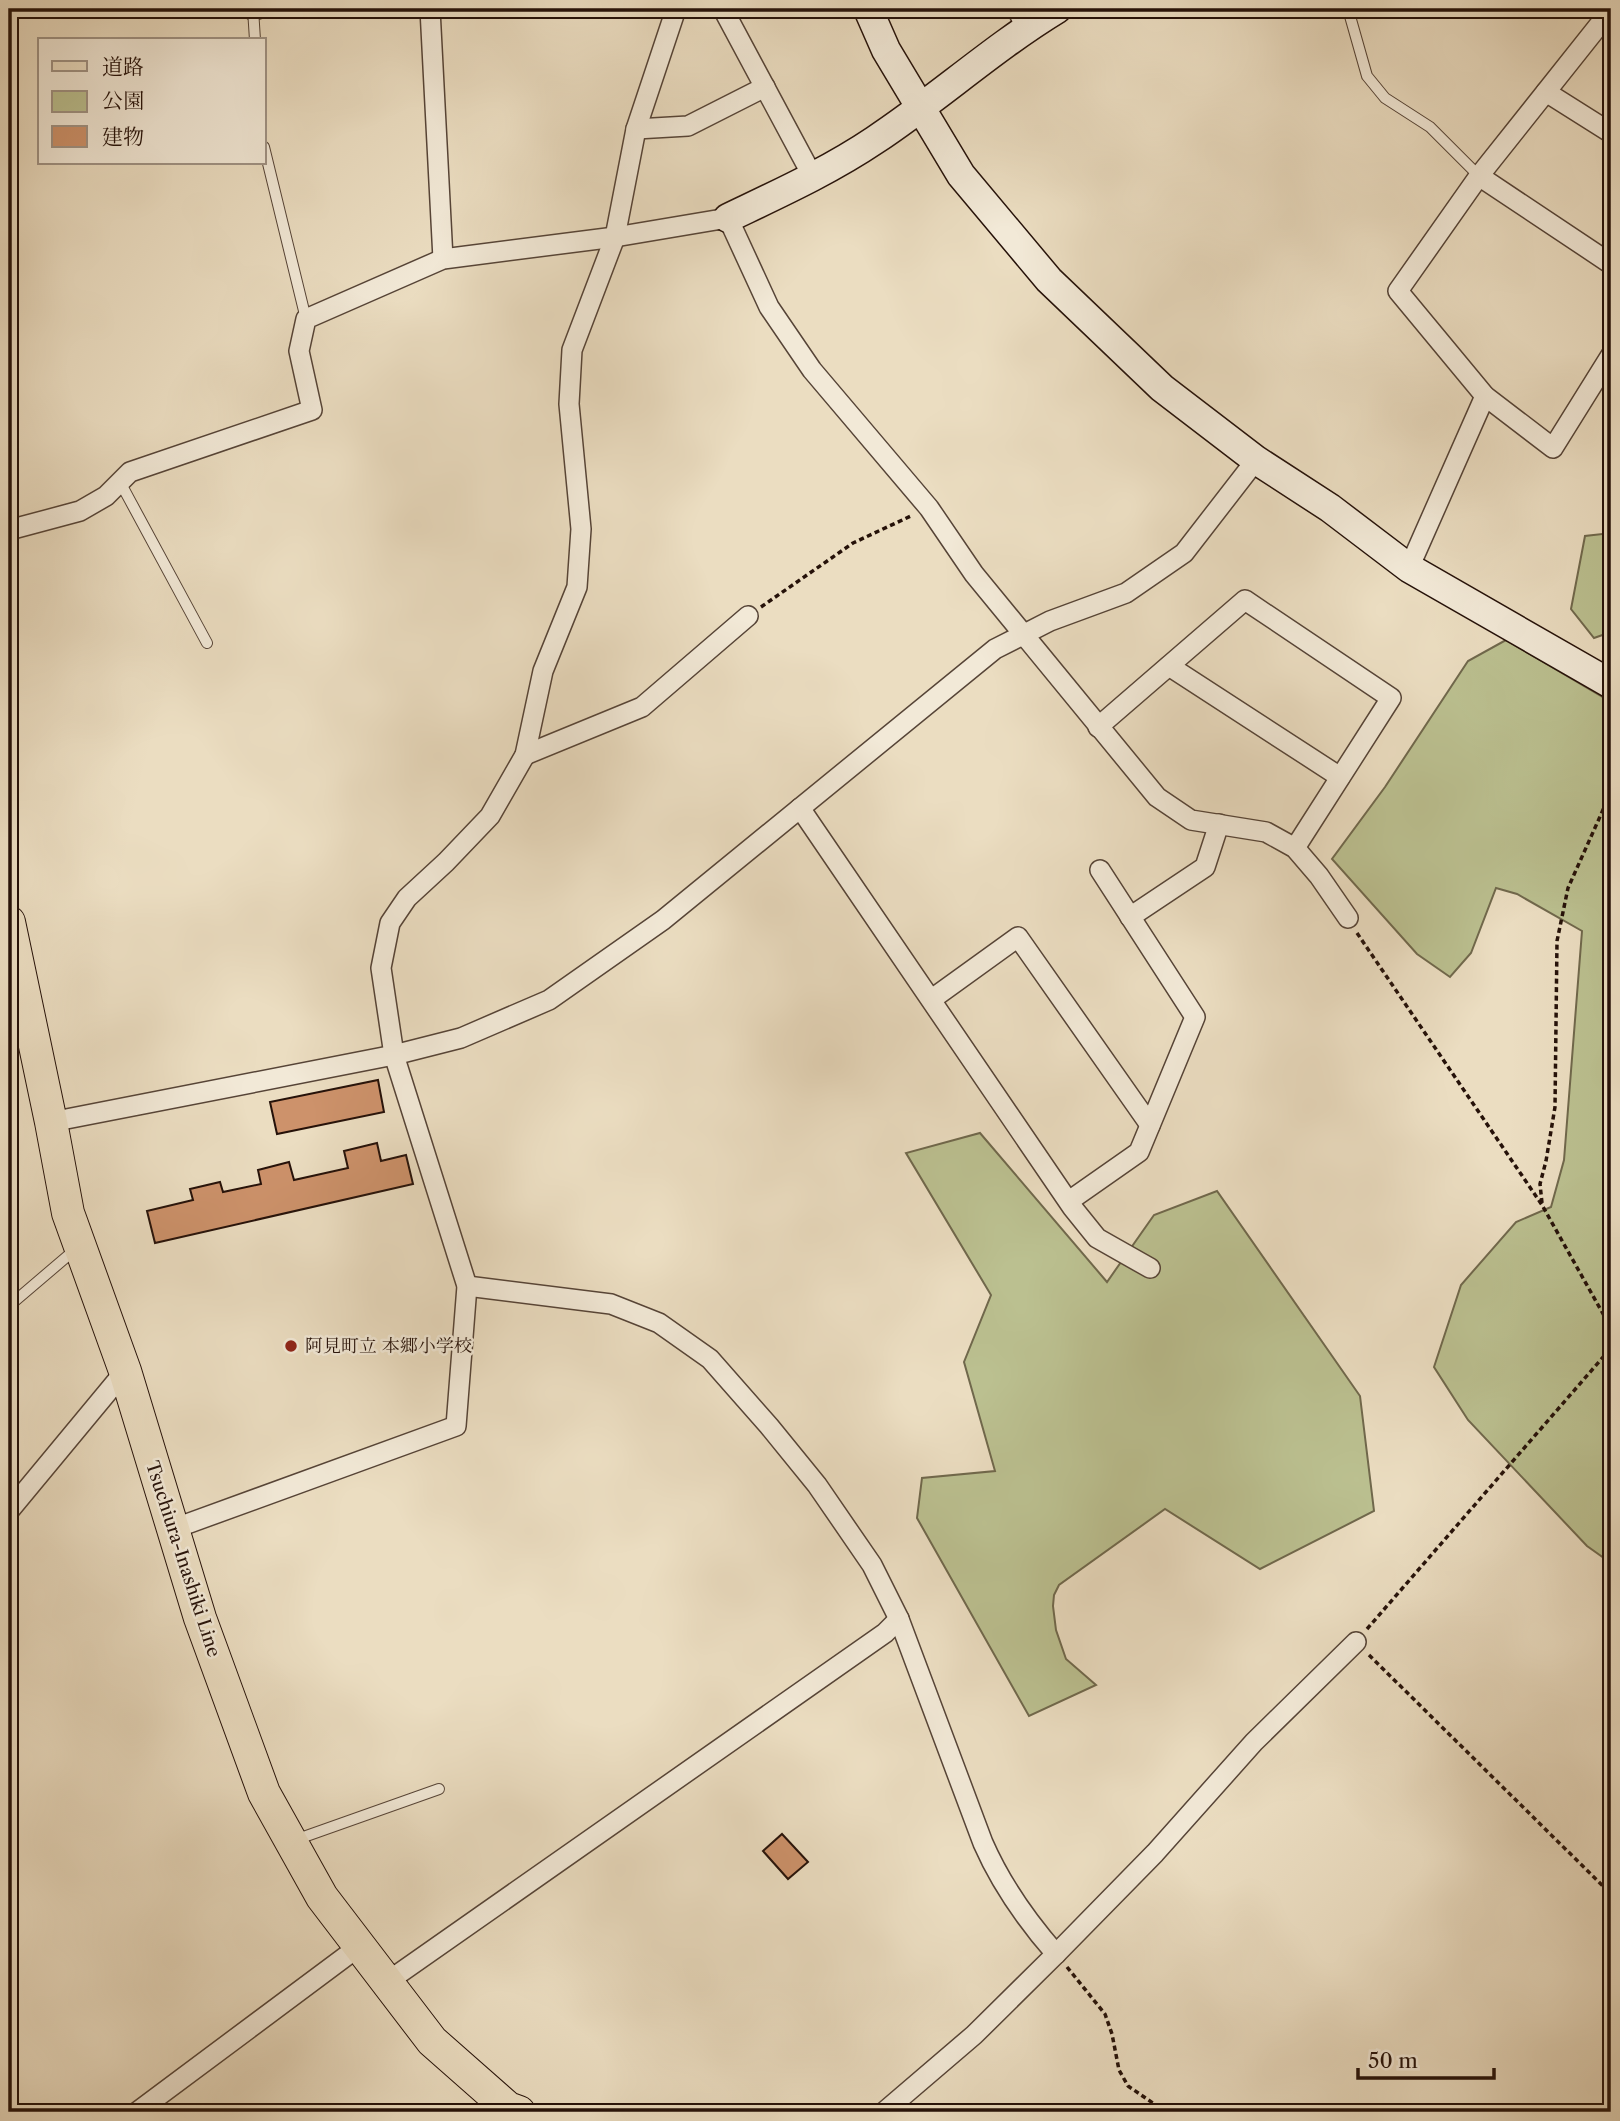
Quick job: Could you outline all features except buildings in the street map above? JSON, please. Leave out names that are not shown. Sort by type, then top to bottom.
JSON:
[{"type":"main road","name":"Tsuchiura-Inashiki Line","points":[[9,922],[68,1213],[125,1371],[200,1618],[264,1793],[322,1896],[432,2041],[508,2108],[519,2112]]},
{"type":"street","points":[[430,9],[443,259]]},
{"type":"street","points":[[173,1529],[456,1426],[467,1286],[394,1055],[381,968],[390,923],[407,898],[490,816],[525,755],[543,671],[577,587],[581,529],[569,404],[572,350],[615,237],[636,129],[674,15],[673,9]]},
{"type":"street","points":[[723,9],[813,177]]},
{"type":"street","points":[[869,9],[886,50],[961,175],[1049,280],[1162,388],[1256,460],[1330,508],[1409,568],[1611,684]]},
{"type":"street","points":[[9,530],[80,512],[106,496],[130,472],[312,410],[299,351],[306,319],[443,259],[615,237],[728,218],[813,177],[874,141],[919,108],[1021,18],[1057,9]]},
{"type":"street","points":[[1608,21],[1546,92],[1479,176],[1398,291],[1485,396],[1553,448],[1611,355]]},
{"type":"street","points":[[636,129],[688,126],[765,87]]},
{"type":"street","points":[[1546,92],[1611,133]]},
{"type":"street","points":[[1479,176],[1611,264]]},
{"type":"street","points":[[728,218],[769,307],[812,370],[929,508],[974,574],[1157,797],[1191,820],[1266,832],[1295,848],[1319,876],[1348,918]]},
{"type":"street","points":[[1409,568],[1485,396]]},
{"type":"street","points":[[51,1122],[394,1055],[461,1038],[549,1000],[663,920],[995,649],[1050,621],[1126,593],[1184,553],[1256,460]]},
{"type":"street","points":[[1098,727],[1245,600],[1391,698],[1295,848]]},
{"type":"street","points":[[525,755],[642,707],[748,616]]},
{"type":"street","points":[[1169,666],[1340,777]]},
{"type":"street","points":[[800,808],[1097,1238],[1150,1268]]},
{"type":"street","points":[[1130,917],[1205,867],[1219,824]]},
{"type":"street","points":[[1069,1201],[1139,1152],[1195,1017],[1100,870]]},
{"type":"street","points":[[932,999],[1018,937],[1150,1125]]},
{"type":"street","points":[[467,1286],[611,1304],[659,1323],[710,1359],[817,1485],[872,1565],[899,1619],[994,1869],[1034,1929],[1056,1954]]},
{"type":"street","points":[[9,1511],[125,1371]]},
{"type":"street","points":[[387,1982],[885,1633],[899,1619]]},
{"type":"street","points":[[884,2112],[974,2035],[1056,1954],[1154,1853],[1254,1742],[1356,1642]]},
{"type":"street","points":[[137,2112],[361,1945]]},
{"type":"lane","points":[[255,9],[255,38]]},
{"type":"lane","points":[[1348,9],[1367,76],[1385,98],[1430,127],[1479,176]]},
{"type":"lane","points":[[266,155],[306,319]]},
{"type":"lane","points":[[120,482],[207,643]]},
{"type":"lane","points":[[9,1306],[80,1246]]},
{"type":"lane","points":[[291,1841],[439,1789]]},
{"type":"path","points":[[748,616],[853,543],[929,508]]},
{"type":"path","points":[[1542,1206],[1540,1184],[1555,1107],[1556,941],[1568,888],[1611,792]]},
{"type":"path","points":[[1348,918],[1542,1206],[1611,1328]]},
{"type":"path","points":[[1611,1348],[1356,1642],[1611,1894]]},
{"type":"path","points":[[1056,1954],[1105,2014],[1119,2070],[1128,2086],[1167,2112]]},
{"type":"path","points":[[9,2108],[17,2112]]},
{"type":"green space","points":[[1611,533],[1611,632],[1594,638],[1571,609],[1585,536]]},
{"type":"green space","points":[[1506,640],[1611,702],[1611,1563],[1587,1546],[1468,1420],[1434,1367],[1461,1285],[1516,1222],[1551,1207],[1564,1160],[1582,931],[1517,894],[1496,888],[1471,953],[1450,977],[1417,954],[1332,859],[1385,787],[1468,661]]},
{"type":"green space","points":[[980,1133],[1107,1282],[1154,1215],[1217,1191],[1360,1396],[1374,1511],[1260,1569],[1165,1509],[1059,1585],[1053,1606],[1056,1630],[1066,1659],[1096,1685],[1029,1716],[917,1518],[922,1478],[995,1471],[964,1362],[991,1295],[906,1153]]},
{"type":"place","name":"阿見町立 本郷小学校","points":[[291,1346]]}]
